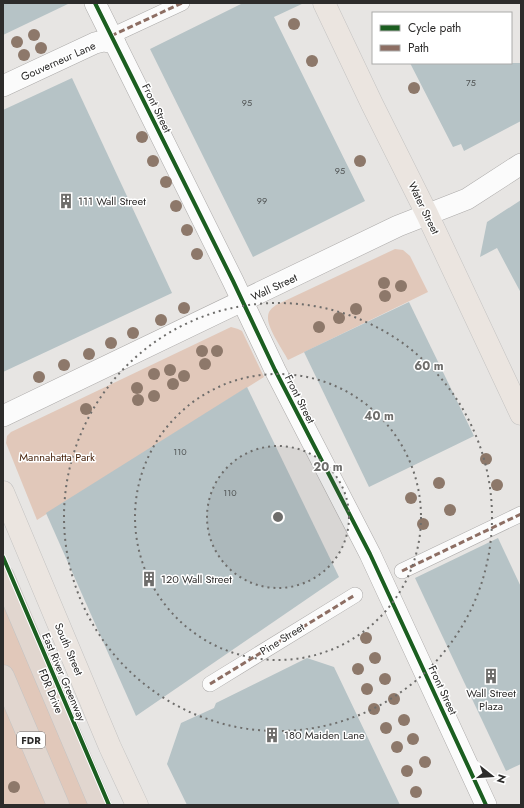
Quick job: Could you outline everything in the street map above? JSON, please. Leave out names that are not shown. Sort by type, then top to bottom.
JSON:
[{"type":"highway","name":"FDR Drive","points":[[3,576],[100,805]]},
{"type":"highway","name":"FDR","points":[[3,676],[58,805]]},
{"type":"main road","name":"Water Street","points":[[324,3],[427,214],[521,414]]},
{"type":"main road","name":"South Street","points":[[3,492],[110,747],[137,805]]},
{"type":"street","name":"Front Street","points":[[96,3],[275,370],[370,554],[486,805]]},
{"type":"street","name":"Gouverneur Lane","points":[[3,86],[95,43],[113,40],[182,3]]},
{"type":"street","name":"Wall Street","points":[[3,416],[243,302],[398,226],[467,199],[521,164]]},
{"type":"street","points":[[402,570],[521,514]]},
{"type":"street","name":"Pine Street","points":[[210,684],[355,595]]},
{"type":"green space","points":[[395,249],[403,250],[410,256],[428,292],[288,360],[268,322],[269,311],[276,305]]},
{"type":"green space","name":"Mannahatta Park","points":[[231,327],[242,331],[264,377],[37,520],[6,443],[7,436],[11,432]]},
{"type":"green space","points":[[3,565],[106,805],[3,805]]},
{"type":"building","points":[[3,3],[70,3],[3,35]]},
{"type":"building","points":[[243,3],[304,3],[274,17],[365,201],[253,257],[150,49]]},
{"type":"building","points":[[521,63],[521,121],[464,151],[461,144],[453,147],[411,64]]},
{"type":"building","name":"111 Wall Street","points":[[72,78],[172,293],[3,372],[3,110]]},
{"type":"building","points":[[521,200],[521,293],[497,248],[480,257],[487,222]]},
{"type":"building","points":[[409,302],[474,436],[369,487],[304,352]]},
{"type":"building","points":[[247,387],[339,577],[136,716],[46,513]]},
{"type":"building","name":"Wall Street Plaza","points":[[498,538],[521,587],[521,764],[506,771],[415,578]]},
{"type":"building","name":"180 Maiden Lane","points":[[307,658],[334,667],[400,805],[187,805],[167,764],[181,723],[214,708],[216,703]]},
{"type":"marked path","points":[[111,36],[182,3]]},
{"type":"marked path","points":[[402,571],[521,514]]},
{"type":"marked path","points":[[210,684],[355,595]]},
{"type":"cycle path","points":[[95,3],[233,281],[275,370],[370,554],[486,805]]},
{"type":"cycle path","name":"East River Greenway","points":[[3,557],[109,805]]},
{"type":"place","name":"111 Wall Street","points":[[66,201]]},
{"type":"place","name":"120 Wall Street","points":[[149,579]]},
{"type":"place","name":"Wall Street Plaza","points":[[491,676]]},
{"type":"place","name":"180 Maiden Lane","points":[[272,735]]}]
